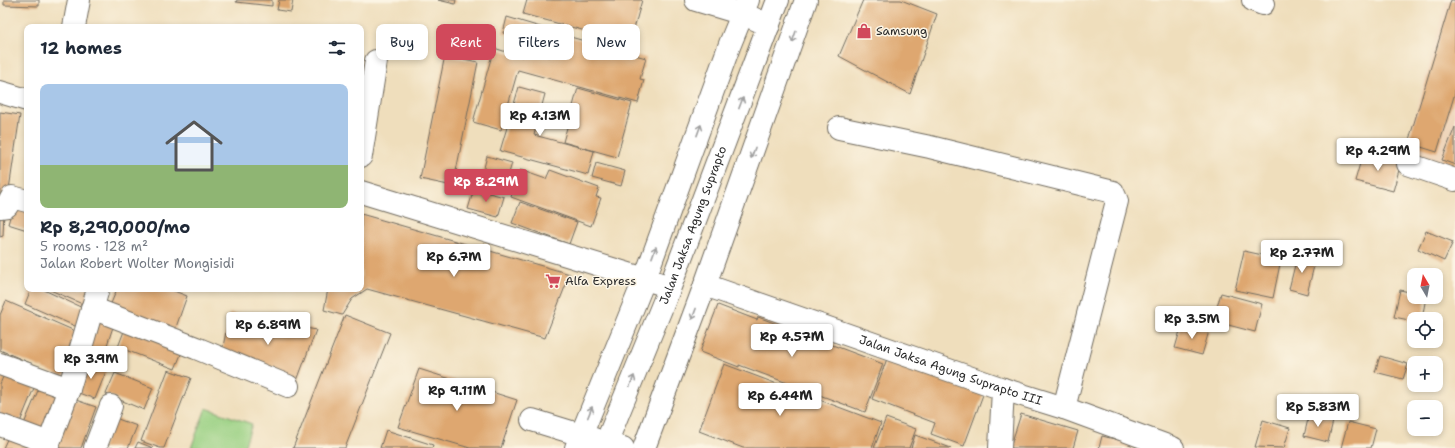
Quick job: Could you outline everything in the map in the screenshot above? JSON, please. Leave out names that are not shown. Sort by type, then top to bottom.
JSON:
[{"type":"street","points":[[75,24],[79,0]]},
{"type":"street","points":[[696,0],[745,7],[769,25]]},
{"type":"street","name":"Jalan Jaksa Agung Suprapto","points":[[611,446],[778,0]]},
{"type":"street","points":[[644,448],[705,285],[806,0]]},
{"type":"street","points":[[579,441],[645,278],[730,44],[745,7]]},
{"type":"street","points":[[364,137],[376,61]]},
{"type":"street","points":[[0,92],[24,99]]},
{"type":"street","points":[[839,128],[930,147],[1112,192],[1117,201],[1064,408]]},
{"type":"street","points":[[1408,164],[1455,180]]},
{"type":"street","points":[[364,193],[645,278],[670,287]]},
{"type":"street","points":[[0,206],[7,206],[12,197],[24,200]]},
{"type":"street","name":"Jalan Jaksa Agung Suprapto III","points":[[705,285],[1003,389],[1064,408],[1173,448]]},
{"type":"street","points":[[0,425],[48,446],[69,389],[95,299],[196,348],[288,386]]},
{"type":"street","points":[[0,364],[69,389]]},
{"type":"street","points":[[1000,448],[1003,389]]},
{"type":"street","points":[[95,448],[110,406]]},
{"type":"street","points":[[532,420],[579,441],[611,446]]},
{"type":"shaded area","points":[[1446,0],[1455,0],[1455,172],[1404,156]]},
{"type":"green space","points":[[206,408],[252,424],[244,448],[191,448]]},
{"type":"building","points":[[4,0],[39,0],[39,6],[4,5]]},
{"type":"building","points":[[237,0],[272,0],[272,6],[236,2]]},
{"type":"building","points":[[279,0],[293,0],[291,12],[277,10]]},
{"type":"building","points":[[438,0],[456,0],[455,4]]},
{"type":"building","points":[[527,0],[642,0],[635,24],[582,24],[582,30],[574,28],[574,24],[560,24],[523,14]]},
{"type":"building","points":[[863,0],[901,0],[937,14],[910,94],[839,56]]},
{"type":"building","points":[[1451,0],[1455,0],[1455,93],[1437,152],[1408,143]]},
{"type":"building","points":[[507,17],[530,24],[505,24]]},
{"type":"building","points":[[574,38],[582,40],[582,60],[640,60],[640,56],[646,58],[640,79],[644,80],[638,103],[518,70],[501,130],[473,122],[491,60],[496,60],[496,49],[504,51],[504,60],[574,60]]},
{"type":"building","points":[[444,60],[469,60],[478,62],[453,186],[420,179]]},
{"type":"building","points":[[519,87],[545,94],[534,135],[594,151],[588,175],[500,151]]},
{"type":"building","points":[[578,88],[632,103],[617,157],[563,142]]},
{"type":"building","points":[[0,112],[20,115],[7,203],[0,202]]},
{"type":"building","points":[[1455,127],[1455,165],[1442,160]]},
{"type":"building","points":[[1363,153],[1401,163],[1393,191],[1355,181]]},
{"type":"building","points":[[487,156],[512,163],[504,190],[480,183]]},
{"type":"building","points":[[596,163],[625,171],[621,186],[592,178]]},
{"type":"building","points":[[520,170],[546,179],[550,170],[599,188],[596,197],[601,198],[591,226],[511,197]]},
{"type":"building","points":[[474,189],[504,197],[498,217],[468,209]]},
{"type":"building","points":[[15,200],[24,202],[24,229],[8,224]]},
{"type":"building","points":[[520,202],[577,222],[569,244],[512,223]]},
{"type":"building","points":[[0,210],[4,210],[3,236],[0,237]]},
{"type":"building","points":[[364,215],[570,274],[545,338],[367,289],[364,291]]},
{"type":"building","points":[[1426,231],[1453,242],[1444,261],[1418,249]]},
{"type":"building","points":[[1244,251],[1281,259],[1273,298],[1235,290]]},
{"type":"building","points":[[1298,253],[1316,258],[1307,294],[1289,289]]},
{"type":"building","points":[[1400,290],[1407,292],[1407,304],[1425,304],[1423,312],[1407,312],[1407,320],[1394,317]]},
{"type":"building","points":[[30,292],[48,292],[89,311],[84,330],[25,304]]},
{"type":"building","points":[[55,292],[93,292],[87,306]]},
{"type":"building","points":[[116,292],[177,292],[187,296],[175,330],[110,306]]},
{"type":"building","points":[[327,292],[362,292],[352,299],[342,315],[324,310]]},
{"type":"building","points":[[1221,293],[1262,304],[1255,332],[1213,321]]},
{"type":"building","points":[[6,301],[82,334],[63,377],[0,350],[0,315]]},
{"type":"building","points":[[718,305],[757,320],[758,317],[883,364],[865,412],[700,352]]},
{"type":"building","points":[[230,313],[316,330],[295,386],[221,356]]},
{"type":"building","points":[[98,315],[115,321],[101,363],[84,357]]},
{"type":"building","points":[[345,315],[390,333],[345,448],[293,448]]},
{"type":"building","points":[[1182,324],[1209,331],[1202,355],[1175,348]]},
{"type":"building","points":[[126,326],[184,347],[175,369],[118,347]]},
{"type":"building","points":[[888,356],[984,392],[964,446],[931,434],[935,423],[872,399]]},
{"type":"building","points":[[1380,356],[1407,364],[1403,379],[1375,372]]},
{"type":"building","points":[[87,362],[107,369],[95,399],[76,392]]},
{"type":"building","points":[[724,364],[881,423],[872,448],[743,448],[699,431]]},
{"type":"building","points":[[419,369],[517,400],[501,448],[470,448],[398,427]]},
{"type":"building","points":[[6,370],[36,383],[18,427],[0,420],[0,384]]},
{"type":"building","points":[[168,370],[191,378],[164,448],[160,448],[141,441]]},
{"type":"building","points":[[115,373],[153,388],[144,410],[106,394]]},
{"type":"building","points":[[42,381],[65,391],[45,441],[21,431]]},
{"type":"building","points":[[73,399],[96,407],[81,448],[55,448]]},
{"type":"building","points":[[1021,414],[1078,431],[1073,448],[1010,448]]},
{"type":"building","points":[[1309,415],[1333,421],[1328,442],[1304,436]]},
{"type":"building","points":[[115,418],[137,426],[128,448],[103,448]]},
{"type":"building","points":[[886,418],[916,429],[909,448],[874,448]]},
{"type":"building","points":[[1263,420],[1290,428],[1284,448],[1255,447]]},
{"type":"building","points":[[1348,422],[1376,429],[1371,448],[1341,448]]},
{"type":"building","points":[[386,430],[433,445],[432,448],[380,448]]},
{"type":"building","points":[[9,435],[37,448],[3,448]]},
{"type":"building","points":[[915,435],[951,448],[911,448]]},
{"type":"building","points":[[1102,436],[1148,447],[1148,448],[1099,448]]},
{"type":"building","points":[[138,442],[153,448],[135,448]]},
{"type":"place","name":"Samsung","points":[[864,31]]},
{"type":"place","name":"Alfa Express","points":[[553,281]]}]
